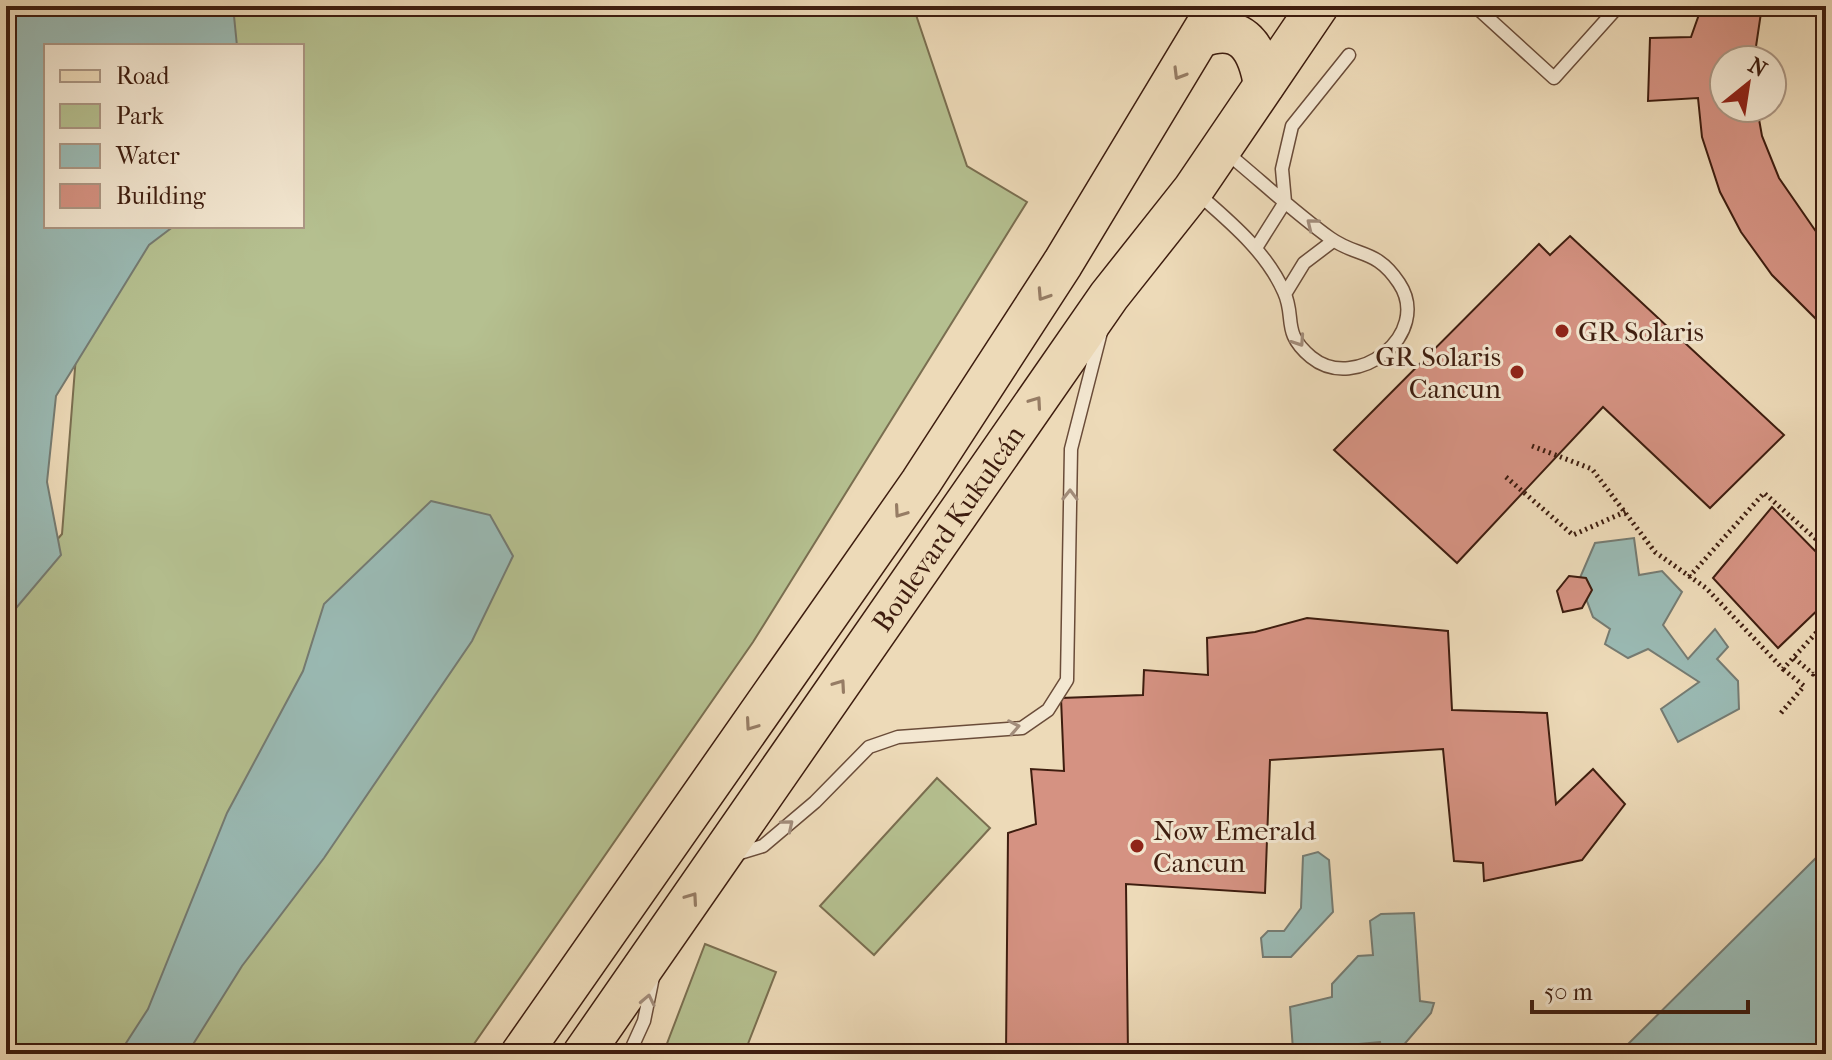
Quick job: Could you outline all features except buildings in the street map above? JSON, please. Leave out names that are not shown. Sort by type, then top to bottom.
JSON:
[{"type":"main road","name":"Boulevard Kukulcán","points":[[583,1054],[1109,296],[1193,190],[1318,6]]},
{"type":"main road","name":"Boulevard Kukulcán","points":[[521,1054],[921,482],[1063,263],[1210,22]]},
{"type":"main road","points":[[1210,22],[1225,32],[1243,38],[1260,59],[1264,85]]},
{"type":"lane","points":[[1475,6],[1554,78],[1615,10]]},
{"type":"lane","points":[[1256,248],[1285,202],[1282,169],[1292,126],[1349,55]]},
{"type":"lane","points":[[1193,190],[1256,248],[1285,294],[1288,320],[1295,340],[1313,359],[1331,367],[1351,369],[1381,358],[1393,346],[1406,312],[1402,287],[1384,262],[1333,241],[1220,147]]},
{"type":"lane","points":[[1285,294],[1304,263],[1333,241]]},
{"type":"lane","points":[[719,858],[763,846],[815,802],[869,747],[898,737],[1022,728],[1048,710],[1067,680],[1071,449],[1109,296]]},
{"type":"lane","points":[[629,1054],[644,1021],[660,943]]},
{"type":"path","points":[[1532,446],[1592,469],[1627,511],[1655,552],[1706,588],[1783,669],[1804,686],[1781,713]]},
{"type":"path","points":[[1506,477],[1573,535],[1627,511]]},
{"type":"path","points":[[1689,577],[1764,493],[1826,548]]},
{"type":"path","points":[[1783,669],[1826,622]]},
{"type":"path","points":[[1794,658],[1813,674],[1826,661]]},
{"type":"green space","points":[[203,6],[913,6],[967,166],[1027,202],[753,642],[467,1054],[6,1054],[6,598],[62,534],[84,254],[110,228],[304,228],[304,44],[205,44]]},
{"type":"green space","points":[[937,778],[990,828],[874,955],[820,906]]},
{"type":"green space","points":[[705,944],[776,972],[744,1054],[663,1054]]},
{"type":"water","points":[[6,6],[233,6],[237,44],[44,44],[44,228],[171,228],[149,245],[56,396],[47,482],[61,555],[6,620]]},
{"type":"water","points":[[431,501],[490,515],[513,556],[472,641],[324,858],[242,966],[187,1054],[119,1054],[148,1009],[227,813],[303,671],[324,604]]},
{"type":"water","points":[[1634,538],[1639,575],[1662,571],[1682,592],[1663,625],[1688,659],[1715,629],[1728,647],[1717,659],[1738,681],[1739,709],[1678,742],[1661,709],[1699,682],[1648,649],[1628,658],[1605,644],[1610,629],[1593,617],[1579,580],[1595,543]]},
{"type":"water","points":[[1826,848],[1826,1054],[1618,1054]]},
{"type":"water","points":[[1318,852],[1329,860],[1333,912],[1291,957],[1263,957],[1261,938],[1268,931],[1284,931],[1301,908],[1303,856]]},
{"type":"water","points":[[1414,913],[1420,1001],[1434,1003],[1431,1013],[1396,1054],[1383,1054],[1380,1042],[1293,1050],[1290,1007],[1332,997],[1332,984],[1358,956],[1373,955],[1370,921],[1381,914]]},
{"type":"place","name":"GR Solaris","points":[[1562,331]]},
{"type":"place","name":"GR Solaris Cancun","points":[[1517,372]]},
{"type":"place","name":"Now Emerald Cancun","points":[[1137,846]]}]
